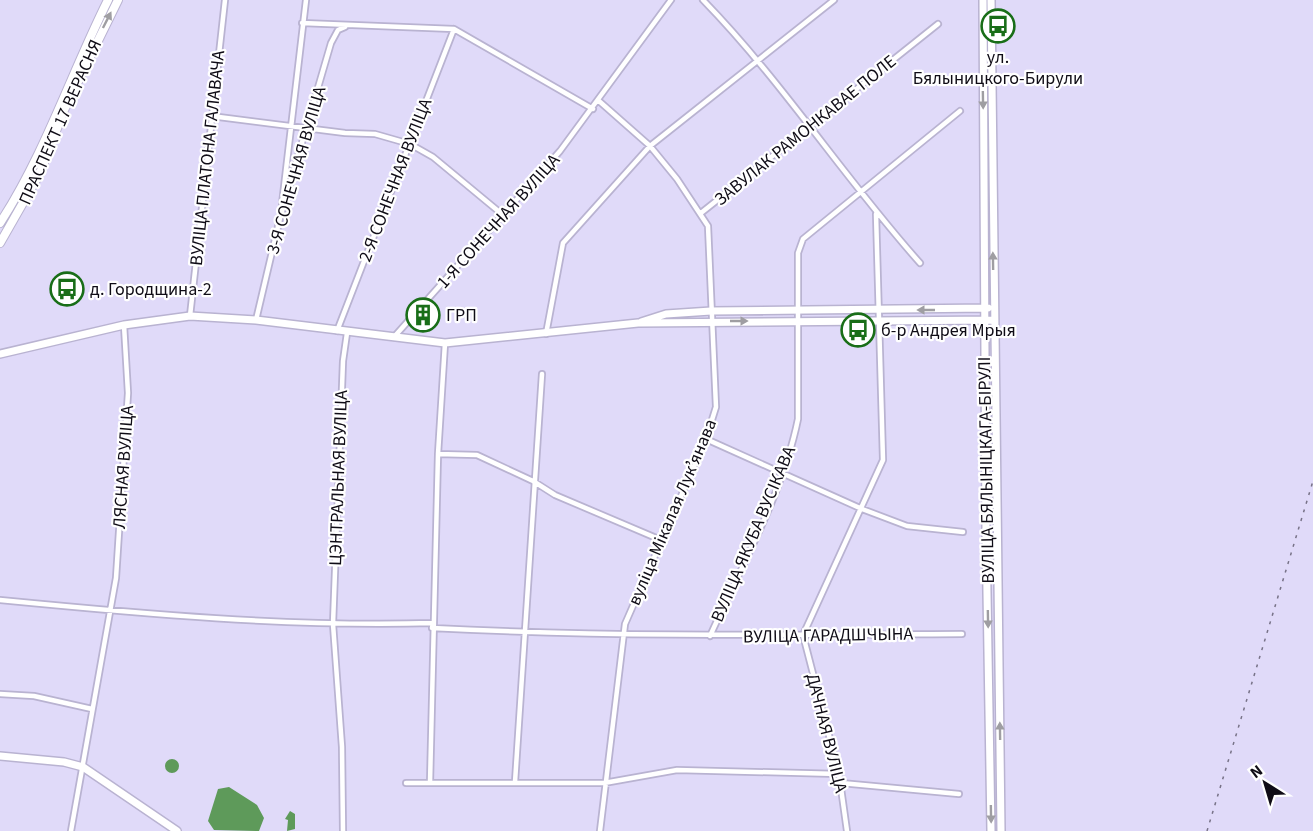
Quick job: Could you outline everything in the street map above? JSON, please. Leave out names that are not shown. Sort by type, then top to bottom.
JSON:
[{"type":"main road","name":"ПРАСПЕКТ 17 ВЕРАСНЯ","points":[[0,223],[31,170],[81,52],[108,0]]},
{"type":"main road","name":"ПРАСПЕКТ 17 ВЕРАСНЯ","points":[[0,243],[40,173],[64,110],[118,0]]},
{"type":"main road","name":"ВУЛІЦА БЯЛЫНІЦКАГА-БІРУЛІ","points":[[983,0],[984,320],[992,831]]},
{"type":"main road","name":"ВУЛІЦА БЯЛЫНІЦКАГА-БІРУЛІ","points":[[991,0],[1001,831]]},
{"type":"main road","points":[[638,323],[666,314],[711,311],[994,308]]},
{"type":"main road","points":[[0,354],[124,325],[190,316],[256,320],[346,333],[445,343],[638,323],[879,319],[994,320]]},
{"type":"main road","points":[[0,756],[70,763],[83,767],[177,831]]},
{"type":"street","name":"ВУЛІЦА ПЛАТОНА ГАЛАВАЧА","points":[[190,316],[225,0]]},
{"type":"street","points":[[280,218],[306,0]]},
{"type":"street","name":"1-Я СОНЕЧНАЯ ВУЛІЦА","points":[[394,337],[550,163],[599,101],[671,0]]},
{"type":"street","points":[[703,0],[757,61],[876,214],[920,262]]},
{"type":"street","points":[[546,334],[562,243],[650,146],[834,0]]},
{"type":"street","points":[[302,23],[454,28],[593,109]]},
{"type":"street","name":"ЗАВУЛАК РАМОНКАВАЕ ПОЛЕ","points":[[701,213],[938,24]]},
{"type":"street","name":"3-Я СОНЕЧНАЯ ВУЛІЦА","points":[[256,320],[280,218],[331,43],[338,30],[346,26]]},
{"type":"street","name":"2-Я СОНЕЧНАЯ ВУЛІЦА","points":[[337,331],[454,28]]},
{"type":"street","name":"вуліца Мікалая Лукʼянава","points":[[599,101],[650,146],[701,213],[708,226],[711,240],[711,311],[716,407],[706,439],[623,633],[600,831]]},
{"type":"street","name":"ВУЛІЦА ЯКУБА ВУСІКАВА","points":[[710,636],[783,473],[798,419],[796,311],[798,254],[803,239],[960,111]]},
{"type":"street","points":[[211,116],[381,135],[410,144],[433,157],[503,215]]},
{"type":"street","points":[[803,635],[884,460],[876,214]]},
{"type":"street","name":"ЛЯСНАЯ ВУЛІЦА","points":[[71,831],[112,609],[127,417],[127,346],[124,325]]},
{"type":"street","name":"ЦЭНТРАЛЬНАЯ ВУЛІЦА","points":[[343,831],[342,747],[333,624],[346,333]]},
{"type":"street","points":[[430,783],[438,454],[445,343]]},
{"type":"street","points":[[515,782],[533,481],[542,374]]},
{"type":"street","points":[[706,439],[862,509],[907,526],[963,532]]},
{"type":"street","points":[[438,454],[477,455],[533,481],[555,495],[661,540]]},
{"type":"street","points":[[0,600],[231,619],[433,626],[524,632],[623,633]]},
{"type":"street","name":"ВУЛІЦА ГАРАДШЧЫНА","points":[[623,633],[710,636],[962,634]]},
{"type":"street","name":"ДАЧНАЯ ВУЛІЦА","points":[[803,635],[839,774],[847,831]]},
{"type":"street","points":[[0,694],[34,696],[92,708]]},
{"type":"street","points":[[406,783],[604,783],[676,770],[839,774]]},
{"type":"street","points":[[841,783],[959,794]]},
{"type":"shaded area","points":[[172,759],[177,761],[179,766],[177,771],[172,773],[167,771],[165,766],[167,761]]},
{"type":"shaded area","points":[[229,787],[257,805],[264,818],[259,831],[214,830],[208,821],[218,789]]},
{"type":"shaded area","points":[[290,811],[295,814],[295,829],[287,831],[288,820],[285,819]]},
{"type":"railway","points":[[1207,831],[1313,481]]},
{"type":"place","name":"ул. Бялыницкого-Бирули","points":[[998,26]]},
{"type":"place","name":"д. Городщина-2","points":[[67,289]]},
{"type":"place","name":"ГРП","points":[[423,315]]},
{"type":"place","name":"б-р Андрея Мрыя","points":[[858,330]]}]
